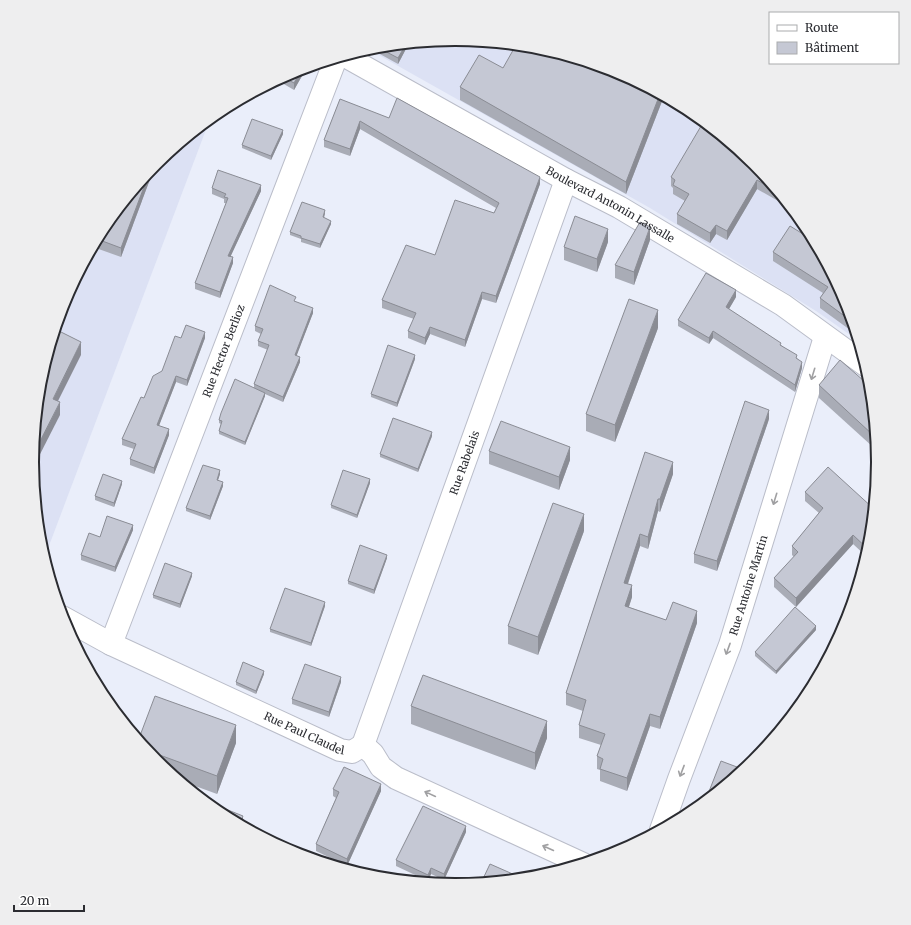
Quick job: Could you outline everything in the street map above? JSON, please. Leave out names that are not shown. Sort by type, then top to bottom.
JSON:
[{"type":"street","name":"Boulevard Antonin Lassalle","points":[[351,59],[566,180],[619,207],[783,305],[859,361]]},
{"type":"street","name":"Rue Hector Berlioz","points":[[111,644],[334,64]]},
{"type":"street","name":"Rue Rabelais","points":[[363,745],[566,180]]},
{"type":"street","name":"Rue Antoine Martin","points":[[663,823],[730,645],[825,337]]},
{"type":"street","name":"Rue Paul Claudel","points":[[71,622],[111,644],[340,750],[352,752],[363,745],[373,754],[381,767],[396,778],[576,861]]},
{"type":"shaded area","points":[[456,46],[483,47],[537,54],[589,68],[640,89],[664,102],[687,116],[730,149],[769,188],[786,209],[802,231],[829,278],[852,336],[816,311],[650,208],[376,54],[428,47]]},
{"type":"shaded area","points":[[206,129],[48,548],[40,490],[40,435],[47,381],[61,329],[82,278],[109,231],[142,188],[161,168],[181,149]]},
{"type":"building","points":[[403,50],[398,58],[387,52]]},
{"type":"building","points":[[513,50],[537,54],[589,68],[640,89],[658,99],[626,182],[460,87],[479,55],[503,68]]},
{"type":"building","points":[[297,78],[294,83],[290,81]]},
{"type":"building","points":[[397,98],[540,177],[496,296],[482,292],[465,340],[430,327],[425,338],[408,331],[416,313],[382,300],[406,245],[435,255],[455,200],[494,213],[499,203],[360,121],[350,149],[324,140],[340,99],[389,118]]},
{"type":"building","points":[[252,119],[283,130],[271,156],[242,145]]},
{"type":"building","points":[[701,126],[730,149],[767,186],[757,180],[727,231],[716,225],[710,233],[677,214],[689,194],[673,185],[675,180],[671,177]]},
{"type":"building","points":[[218,170],[261,185],[228,256],[233,257],[220,292],[195,283],[228,198],[224,197],[226,194],[212,188]]},
{"type":"building","points":[[145,185],[121,248],[103,241],[125,209]]},
{"type":"building","points":[[302,202],[325,210],[323,217],[331,221],[320,244],[301,238],[301,236],[290,232]]},
{"type":"building","points":[[575,216],[608,229],[597,259],[564,247]]},
{"type":"building","points":[[640,222],[650,227],[634,272],[615,265]]},
{"type":"building","points":[[790,226],[804,235],[829,278],[845,317],[820,298],[828,287],[773,252]]},
{"type":"building","points":[[706,273],[736,290],[726,307],[781,343],[780,345],[797,355],[796,358],[802,362],[795,385],[713,331],[709,338],[678,320]]},
{"type":"building","points":[[270,285],[296,297],[294,301],[313,308],[295,355],[300,357],[283,397],[254,384],[269,345],[258,341],[263,329],[255,326]]},
{"type":"building","points":[[629,299],[658,310],[615,425],[586,414]]},
{"type":"building","points":[[186,325],[205,332],[187,380],[176,376],[157,425],[169,429],[154,468],[130,459],[136,444],[122,439],[141,397],[144,398],[153,376],[162,371],[175,336],[181,338]]},
{"type":"building","points":[[60,332],[81,342],[53,399],[60,402],[40,442],[47,381]]},
{"type":"building","points":[[388,345],[415,355],[397,403],[371,394]]},
{"type":"building","points":[[840,360],[864,381],[871,433],[819,385]]},
{"type":"building","points":[[235,379],[265,393],[245,442],[219,431],[222,421],[219,420],[221,413]]},
{"type":"building","points":[[745,401],[769,410],[717,561],[694,554]]},
{"type":"building","points":[[393,418],[432,432],[418,469],[380,454]]},
{"type":"building","points":[[501,421],[570,447],[559,477],[489,451]]},
{"type":"building","points":[[645,452],[673,462],[660,499],[658,499],[648,537],[640,534],[624,583],[632,585],[625,606],[666,620],[673,602],[697,611],[660,717],[650,714],[627,778],[600,769],[603,759],[597,756],[605,734],[579,725],[586,700],[566,693]]},
{"type":"building","points":[[203,465],[220,470],[217,480],[223,482],[210,516],[186,508]]},
{"type":"building","points":[[828,467],[869,505],[864,545],[853,535],[796,598],[774,578],[798,552],[792,546],[823,508],[805,492]]},
{"type":"building","points":[[343,470],[370,479],[357,515],[331,505]]},
{"type":"building","points":[[103,474],[122,481],[114,503],[95,496]]},
{"type":"building","points":[[553,503],[584,514],[538,637],[508,626]]},
{"type":"building","points":[[107,516],[133,525],[115,567],[81,555],[89,533],[100,537]]},
{"type":"building","points":[[360,545],[387,555],[374,590],[348,581]]},
{"type":"building","points":[[165,563],[192,573],[180,604],[153,595]]},
{"type":"building","points":[[285,588],[325,602],[311,643],[270,629]]},
{"type":"building","points":[[795,607],[816,626],[776,671],[755,652]]},
{"type":"building","points":[[243,662],[264,671],[256,691],[236,682]]},
{"type":"building","points":[[305,664],[341,677],[329,712],[292,699]]},
{"type":"building","points":[[423,675],[547,721],[535,753],[411,706]]},
{"type":"building","points":[[155,696],[236,725],[217,776],[159,755],[140,735]]},
{"type":"building","points":[[721,761],[739,768],[730,776],[708,794]]},
{"type":"building","points":[[344,767],[381,784],[347,859],[316,844],[339,792],[333,789]]},
{"type":"building","points":[[423,806],[466,826],[444,874],[431,868],[428,875],[396,860]]},
{"type":"building","points":[[223,808],[243,816],[241,820],[224,809]]},
{"type":"building","points":[[490,864],[514,874],[510,875],[483,878]]}]
